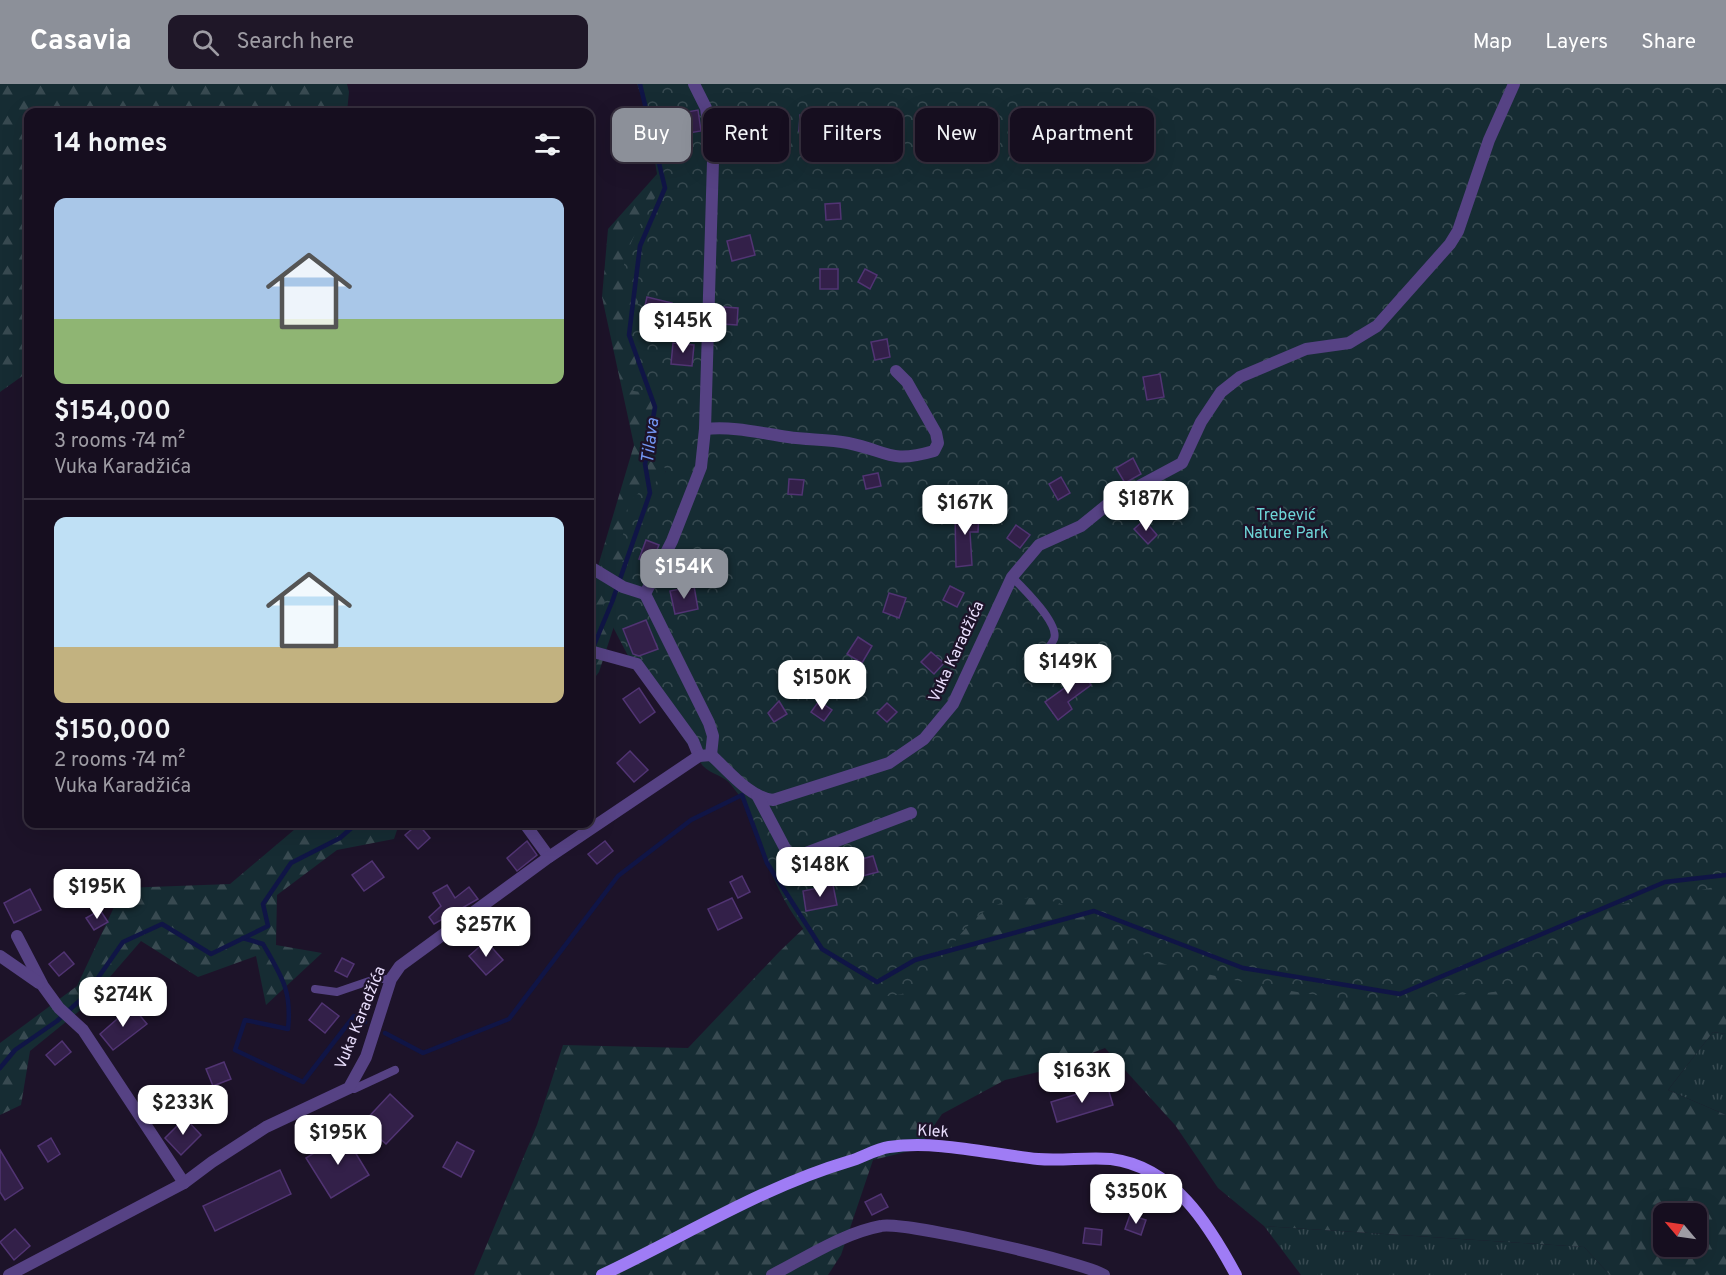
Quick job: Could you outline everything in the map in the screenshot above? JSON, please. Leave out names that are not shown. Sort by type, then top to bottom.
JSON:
[{"type":"street","points":[[645,594],[672,541],[701,467],[705,429],[713,161],[706,108],[694,84]]},
{"type":"street","name":"Vuka Karadžića","points":[[756,794],[773,800],[823,782],[861,773],[889,763],[924,739],[953,704],[1012,577],[1039,544],[1081,526],[1113,500],[1182,463],[1201,422],[1221,393],[1240,377],[1306,349],[1349,343],[1377,326],[1450,244],[1458,231],[1489,140],[1514,84]]},
{"type":"street","points":[[705,429],[726,427],[790,437],[827,439],[852,444],[892,458],[913,458],[934,451],[938,443],[936,434],[907,382],[896,371]]},
{"type":"street","points":[[594,570],[622,587],[645,594],[709,723],[713,736],[705,756]]},
{"type":"street","points":[[595,653],[638,664],[705,756],[756,794],[787,852],[795,857],[911,813]]},
{"type":"street","name":"Vuka Karadžića","points":[[594,828],[705,756]]},
{"type":"street","points":[[528,828],[549,857]]},
{"type":"street","name":"Vuka Karadžića","points":[[9,1275],[184,1183],[266,1127],[349,1088],[366,1057],[391,980],[400,966],[549,857],[594,828]]},
{"type":"street","points":[[18,936],[43,986],[59,1008],[83,1030],[184,1183]]},
{"type":"street","points":[[0,956],[43,986]]},
{"type":"street","name":"Klek","points":[[602,1275],[672,1238],[807,1174],[888,1147],[931,1147],[1041,1159],[1112,1160],[1146,1170],[1177,1189],[1216,1237],[1236,1275]]},
{"type":"street","points":[[772,1275],[864,1230],[883,1225],[930,1230],[1076,1263],[1104,1275]]},
{"type":"lane","points":[[1012,577],[1034,600],[1055,631],[1054,639],[1039,659]]},
{"type":"lane","points":[[315,989],[337,992],[375,979],[391,980]]},
{"type":"lane","points":[[349,1088],[354,1089],[395,1070]]},
{"type":"green space","points":[[0,84],[347,84],[349,92],[347,108],[24,108],[24,375],[0,392]]},
{"type":"green space","name":"Trebević Nature Park","points":[[637,84],[1726,84],[1726,883],[1698,891],[1626,903],[1612,908],[1583,925],[1519,981],[1504,989],[1486,993],[1392,1000],[1355,1000],[1242,982],[1156,961],[1066,906],[1048,900],[1029,898],[1001,903],[980,915],[963,931],[923,982],[907,992],[885,996],[864,982],[814,942],[789,909],[739,795],[729,782],[703,766],[636,671],[603,608],[611,576],[625,558],[623,556],[624,526],[627,510],[637,495],[660,479],[666,471],[652,438],[664,401],[659,395],[629,388],[638,355],[618,335],[619,329],[635,321],[638,296],[625,273],[625,261],[640,225],[665,181],[661,162],[691,162],[691,108],[645,108]]},
{"type":"green space","points":[[1726,84],[1726,1034],[1713,1032],[1668,1090],[1726,1115],[1726,1275],[1610,1275],[1584,1247],[1264,1226],[1218,1188],[1175,1125],[1105,1048],[1051,1069],[1005,1080],[942,1114],[918,1149],[873,1160],[841,1255],[828,1275],[474,1275],[537,1125],[563,1045],[688,1048],[780,951],[853,881]]},
{"type":"green space","points":[[655,162],[661,162],[679,181],[686,415],[599,672],[594,679],[594,580],[634,445],[602,297],[608,229],[657,174]]},
{"type":"green space","points":[[296,828],[398,828],[394,839],[337,850],[277,895],[276,945],[322,953],[266,1005],[256,956],[198,977],[141,941],[83,1008],[30,1051],[21,1105],[0,1115],[0,1043],[77,986],[123,888],[230,884]]},
{"type":"green space","points":[[1713,1032],[1726,1034],[1726,1115],[1668,1090]]},
{"type":"green space","points":[[1264,1226],[1584,1247],[1610,1275],[1301,1275]]},
{"type":"building","points":[[698,110],[701,131],[691,133],[691,111]]},
{"type":"building","points":[[800,115],[801,115],[801,131],[799,131]]},
{"type":"building","points":[[840,203],[841,219],[826,220],[825,204]]},
{"type":"building","points":[[750,235],[755,255],[732,261],[727,241]]},
{"type":"building","points":[[820,269],[838,269],[838,289],[820,289]]},
{"type":"building","points":[[865,269],[877,275],[870,289],[858,282]]},
{"type":"building","points":[[647,297],[672,303],[667,325],[642,319]]},
{"type":"building","points":[[724,307],[738,308],[737,325],[722,324]]},
{"type":"building","points":[[887,339],[890,357],[875,360],[871,342]]},
{"type":"building","points":[[673,343],[694,345],[692,366],[671,364]]},
{"type":"building","points":[[1160,374],[1164,397],[1147,400],[1143,377]]},
{"type":"building","points":[[1133,458],[1141,474],[1125,483],[1116,468]]},
{"type":"building","points":[[878,473],[881,486],[866,489],[863,476]]},
{"type":"building","points":[[1061,477],[1070,493],[1058,500],[1049,484]]},
{"type":"building","points":[[789,479],[804,480],[802,495],[788,494]]},
{"type":"building","points":[[955,512],[979,512],[978,532],[970,532],[972,565],[956,567]]},
{"type":"building","points":[[1144,520],[1157,535],[1148,544],[1134,529]]},
{"type":"building","points":[[1016,525],[1030,535],[1020,548],[1007,538]]},
{"type":"building","points":[[646,540],[659,545],[651,564],[639,559]]},
{"type":"building","points":[[694,586],[698,609],[675,614],[670,591]]},
{"type":"building","points":[[950,586],[964,593],[957,607],[943,600]]},
{"type":"building","points":[[889,593],[906,598],[899,618],[883,612]]},
{"type":"building","points":[[646,620],[658,649],[639,656],[633,654],[623,629]]},
{"type":"building","points":[[858,637],[872,646],[862,663],[847,654]]},
{"type":"building","points":[[931,652],[944,663],[934,674],[921,662]]},
{"type":"building","points":[[1080,669],[1091,685],[1068,702],[1072,709],[1058,720],[1045,702],[1070,684],[1066,679]]},
{"type":"building","points":[[639,688],[655,712],[640,723],[623,699]]},
{"type":"building","points":[[779,701],[787,714],[774,722],[768,713]]},
{"type":"building","points":[[819,701],[832,710],[824,721],[811,712]]},
{"type":"building","points":[[887,703],[897,712],[887,722],[877,713]]},
{"type":"building","points":[[630,751],[648,770],[634,782],[617,763]]},
{"type":"building","points":[[413,828],[421,828],[430,838],[418,849],[405,835]]},
{"type":"building","points":[[527,841],[537,855],[517,871],[507,858]]},
{"type":"building","points":[[605,841],[613,851],[597,864],[588,854]]},
{"type":"building","points":[[873,856],[878,872],[851,879],[847,863]]},
{"type":"building","points":[[372,861],[384,877],[364,891],[352,875]]},
{"type":"building","points":[[742,876],[750,892],[738,898],[730,882]]},
{"type":"building","points":[[447,885],[455,898],[469,887],[478,899],[434,924],[429,917],[441,906],[433,893]]},
{"type":"building","points":[[833,885],[837,905],[806,911],[803,891]]},
{"type":"building","points":[[30,889],[41,910],[14,923],[4,903]]},
{"type":"building","points":[[732,898],[742,918],[718,930],[708,909]]},
{"type":"building","points":[[100,910],[108,922],[94,930],[86,918]]},
{"type":"building","points":[[486,941],[503,960],[486,975],[469,956]]},
{"type":"building","points":[[64,952],[74,964],[59,976],[49,964]]},
{"type":"building","points":[[342,958],[354,964],[347,977],[335,971]]},
{"type":"building","points":[[322,1003],[339,1016],[325,1033],[309,1020]]},
{"type":"building","points":[[132,1006],[147,1024],[113,1050],[100,1034]]},
{"type":"building","points":[[62,1041],[71,1052],[55,1065],[46,1055]]},
{"type":"building","points":[[224,1062],[231,1079],[213,1086],[206,1069]]},
{"type":"building","points":[[1107,1085],[1113,1105],[1057,1122],[1051,1102]]},
{"type":"building","points":[[390,1094],[413,1116],[386,1144],[363,1123]]},
{"type":"building","points":[[185,1118],[201,1135],[181,1155],[165,1138]]},
{"type":"building","points":[[344,1134],[369,1175],[331,1198],[306,1158]]},
{"type":"building","points":[[51,1138],[60,1154],[48,1162],[38,1146]]},
{"type":"building","points":[[457,1142],[474,1151],[461,1177],[443,1167]]},
{"type":"building","points":[[0,1150],[23,1188],[5,1200],[0,1192]]},
{"type":"building","points":[[280,1170],[291,1194],[215,1231],[203,1206]]},
{"type":"building","points":[[881,1194],[888,1207],[872,1215],[865,1202]]},
{"type":"building","points":[[1130,1215],[1146,1220],[1141,1235],[1125,1229]]},
{"type":"building","points":[[1085,1228],[1102,1230],[1101,1245],[1083,1243]]},
{"type":"building","points":[[15,1229],[30,1246],[14,1260],[0,1242]]},
{"type":"waterway","name":"Tilava","points":[[594,645],[612,602],[650,493],[645,464],[655,407],[629,335],[640,246],[665,188],[640,84]]},
{"type":"waterway","points":[[385,1033],[423,1053],[509,1019],[618,876],[691,820],[742,795],[767,863],[822,949],[877,982],[915,960],[1094,911],[1243,968],[1400,994],[1665,882],[1726,875]]},
{"type":"waterway","name":"Tilava","points":[[0,1068],[15,1050],[57,1021],[86,995],[123,942],[162,924],[211,954],[268,926],[263,904],[291,863],[340,838],[351,828]]},
{"type":"waterway","points":[[243,938],[263,944],[284,985],[289,1016],[288,1029],[245,1020],[235,1050],[303,1082],[354,1016],[365,1022]]}]
